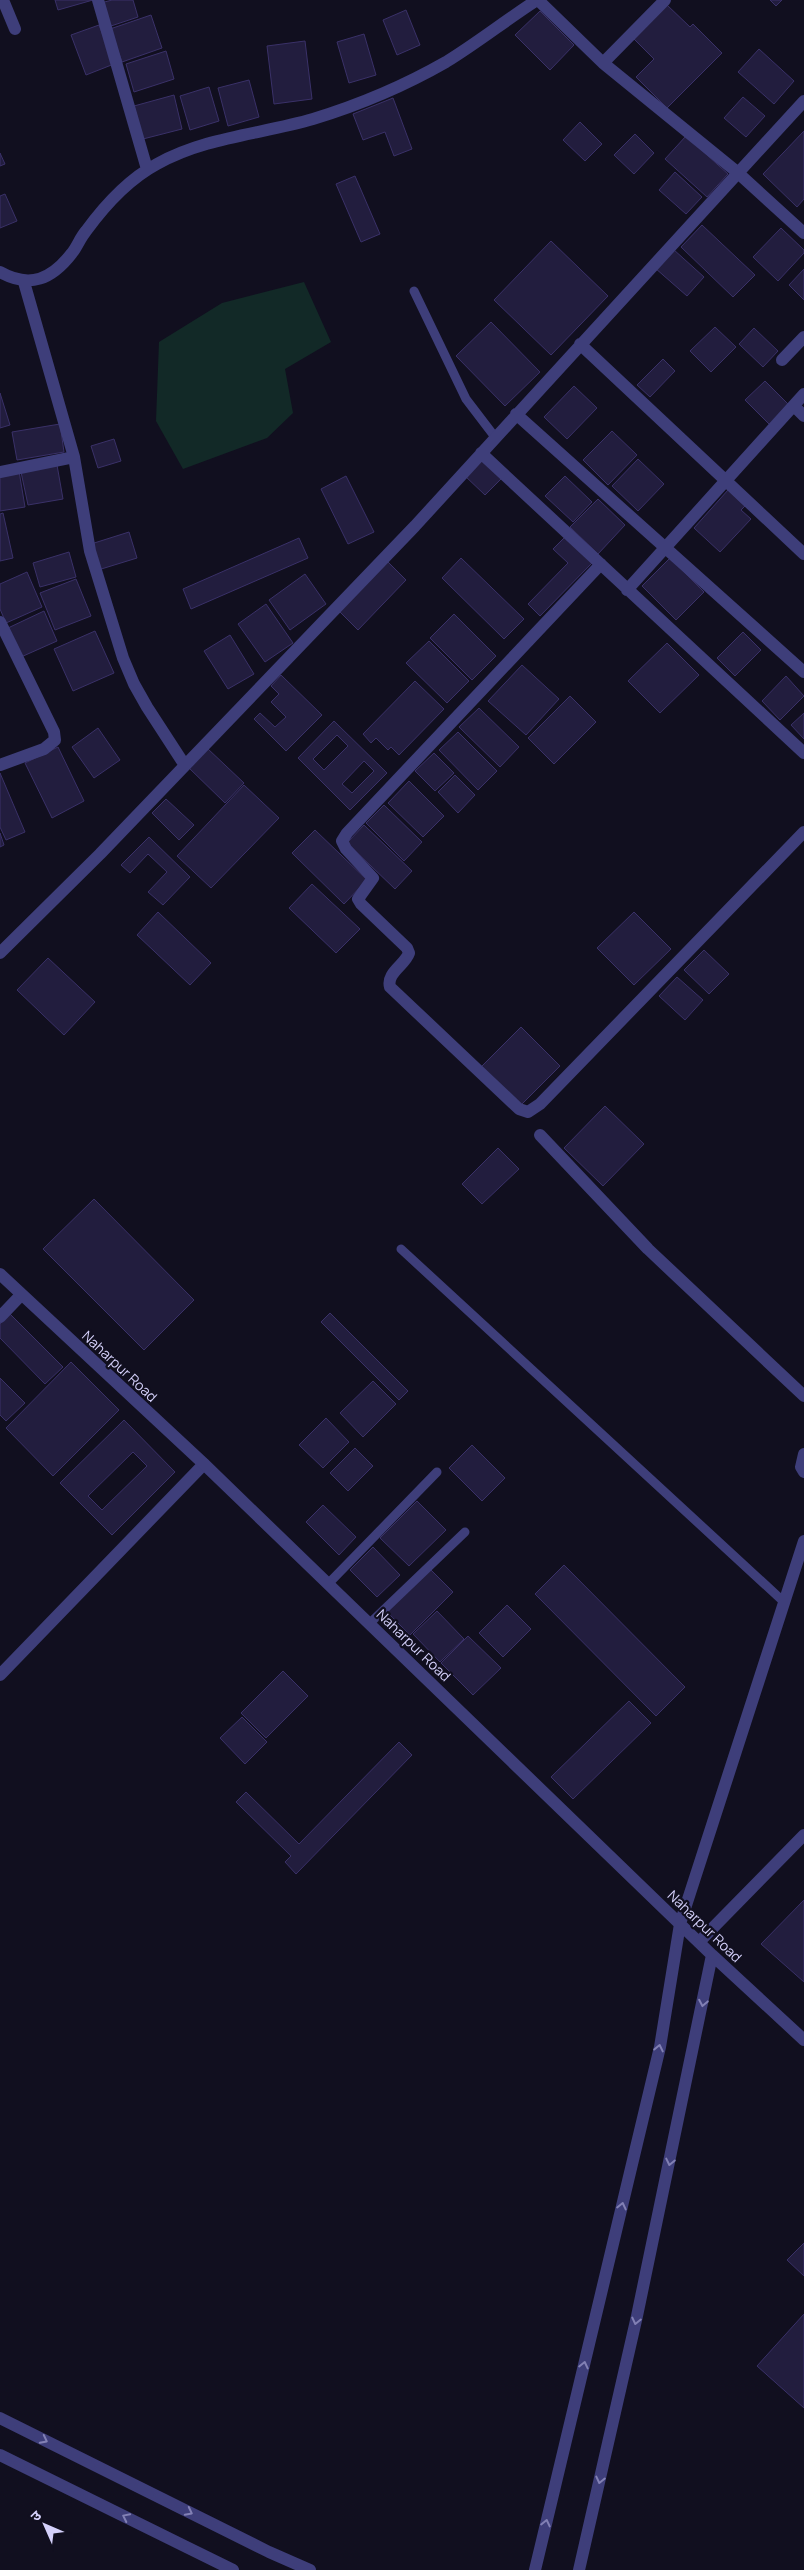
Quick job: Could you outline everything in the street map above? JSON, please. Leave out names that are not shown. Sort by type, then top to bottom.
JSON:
[{"type":"street","points":[[3,0],[15,29]]},
{"type":"street","points":[[98,0],[147,170]]},
{"type":"street","points":[[0,272],[24,282],[40,279],[57,269],[72,253],[85,231],[116,196],[147,170],[166,159],[216,141],[313,119],[372,98],[447,61],[537,0],[603,63],[737,172],[804,232]]},
{"type":"street","points":[[603,63],[665,0]]},
{"type":"street","points":[[0,954],[100,854],[184,764],[415,526],[804,101]]},
{"type":"street","points":[[24,282],[74,457],[90,552],[123,658],[134,684],[147,707],[184,764]]},
{"type":"street","points":[[782,360],[804,337]]},
{"type":"street","points":[[580,344],[804,554]]},
{"type":"street","points":[[627,590],[664,546],[804,394]]},
{"type":"street","points":[[794,406],[804,416]]},
{"type":"street","points":[[516,414],[804,672]]},
{"type":"street","points":[[481,453],[804,753]]},
{"type":"street","points":[[0,472],[74,457]]},
{"type":"street","points":[[601,564],[347,833],[342,841],[346,849],[373,878],[358,899],[407,948],[409,953],[391,976],[388,982],[390,987],[519,1109],[528,1112],[533,1110],[804,832]]},
{"type":"street","points":[[0,622],[54,732],[55,740],[44,750],[0,765]]},
{"type":"street","points":[[540,1134],[648,1249],[804,1396]]},
{"type":"street","name":"Naharpur Road","points":[[0,1274],[204,1464],[712,1955],[804,2040]]},
{"type":"street","points":[[0,1317],[21,1295]]},
{"type":"street","points":[[804,1454],[801,1467],[804,1472]]},
{"type":"street","points":[[0,1675],[204,1464]]},
{"type":"street","points":[[535,2570],[660,2047],[680,1924],[804,1541]]},
{"type":"street","points":[[699,1942],[804,1835]]},
{"type":"street","points":[[579,2570],[643,2287],[712,1955]]},
{"type":"street","points":[[0,2418],[269,2552],[310,2570]]},
{"type":"street","points":[[0,2455],[233,2570]]},
{"type":"lane","points":[[414,291],[466,399],[496,437]]},
{"type":"lane","points":[[401,1249],[784,1602]]},
{"type":"lane","points":[[328,1584],[437,1472]]},
{"type":"lane","points":[[370,1623],[465,1532]]},
{"type":"green space","points":[[304,282],[331,342],[285,369],[293,413],[267,438],[183,469],[156,421],[159,342],[222,303]]},
{"type":"building","points":[[55,0],[93,0],[58,10]]},
{"type":"building","points":[[112,0],[133,0],[138,17],[108,27],[101,3]]},
{"type":"building","points":[[770,0],[782,0],[776,6]]},
{"type":"building","points":[[666,4],[690,27],[693,24],[722,53],[667,108],[636,77],[654,59],[633,38]]},
{"type":"building","points":[[406,10],[420,45],[397,55],[383,20]]},
{"type":"building","points":[[540,11],[574,45],[550,70],[515,35]]},
{"type":"building","points":[[151,15],[162,48],[122,62],[110,29]]},
{"type":"building","points":[[99,25],[114,64],[86,75],[71,35]]},
{"type":"building","points":[[364,34],[376,75],[349,83],[337,42]]},
{"type":"building","points":[[305,41],[312,99],[274,104],[267,46]]},
{"type":"building","points":[[759,49],[794,81],[774,104],[738,72]]},
{"type":"building","points":[[166,51],[174,79],[134,92],[126,64]]},
{"type":"building","points":[[249,80],[259,117],[228,126],[218,88]]},
{"type":"building","points":[[209,87],[219,121],[190,130],[180,96]]},
{"type":"building","points":[[174,95],[182,129],[143,139],[134,106]]},
{"type":"building","points":[[743,97],[765,116],[746,137],[724,118]]},
{"type":"building","points":[[393,98],[412,149],[394,156],[385,132],[363,140],[353,114]]},
{"type":"building","points":[[580,122],[602,144],[585,161],[563,140]]},
{"type":"building","points":[[804,131],[804,199],[797,207],[763,174]]},
{"type":"building","points":[[635,134],[654,153],[634,174],[614,155]]},
{"type":"building","points":[[686,136],[728,174],[707,197],[665,159]]},
{"type":"building","points":[[0,153],[5,164],[0,166]]},
{"type":"building","points":[[675,172],[702,197],[686,214],[659,190]]},
{"type":"building","points":[[355,176],[380,234],[361,242],[336,184]]},
{"type":"building","points":[[5,194],[17,221],[0,228],[0,196]]},
{"type":"building","points":[[702,225],[755,275],[733,297],[681,247]]},
{"type":"building","points":[[781,228],[804,250],[804,253],[778,281],[753,257]]},
{"type":"building","points":[[551,241],[608,296],[551,355],[494,300]]},
{"type":"building","points":[[673,249],[704,277],[687,296],[655,268]]},
{"type":"building","points":[[804,269],[804,300],[789,285]]},
{"type":"building","points":[[491,322],[540,372],[505,406],[456,356]]},
{"type":"building","points":[[715,327],[736,347],[711,372],[690,351]]},
{"type":"building","points":[[754,328],[778,351],[763,367],[739,344]]},
{"type":"building","points":[[663,359],[675,371],[650,397],[637,385]]},
{"type":"building","points":[[765,381],[790,406],[770,425],[745,400]]},
{"type":"building","points":[[574,386],[597,408],[567,439],[544,417]]},
{"type":"building","points":[[0,393],[10,425],[0,428]]},
{"type":"building","points":[[60,424],[64,452],[17,460],[12,432]]},
{"type":"building","points":[[612,431],[637,455],[608,485],[583,460]]},
{"type":"building","points":[[114,439],[121,461],[98,468],[91,446]]},
{"type":"building","points":[[482,456],[503,477],[485,495],[464,475]]},
{"type":"building","points":[[638,459],[664,484],[638,511],[612,486]]},
{"type":"building","points":[[57,465],[63,499],[28,505],[21,472]]},
{"type":"building","points":[[19,471],[25,507],[0,511],[0,475]]},
{"type":"building","points":[[346,476],[374,532],[348,544],[321,489]]},
{"type":"building","points":[[565,476],[592,502],[573,522],[545,496]]},
{"type":"building","points":[[728,490],[745,506],[741,510],[751,519],[720,552],[694,528]]},
{"type":"building","points":[[598,499],[625,525],[598,554],[570,527]]},
{"type":"building","points":[[3,513],[13,558],[0,561],[0,514]]},
{"type":"building","points":[[129,532],[137,558],[98,570],[91,544]]},
{"type":"building","points":[[565,537],[592,563],[540,616],[528,604],[568,563],[553,549]]},
{"type":"building","points":[[299,538],[308,558],[191,609],[183,589]]},
{"type":"building","points":[[69,552],[76,577],[40,587],[33,563]]},
{"type":"building","points":[[461,558],[524,619],[504,639],[442,578]]},
{"type":"building","points":[[670,558],[704,592],[676,620],[642,586]]},
{"type":"building","points":[[387,561],[406,580],[358,630],[338,610]]},
{"type":"building","points":[[27,572],[42,607],[6,623],[0,609],[0,584]]},
{"type":"building","points":[[305,574],[326,604],[290,630],[269,600]]},
{"type":"building","points":[[76,579],[91,616],[55,630],[40,593]]},
{"type":"building","points":[[266,604],[293,643],[265,662],[238,624]]},
{"type":"building","points":[[44,611],[57,641],[21,657],[8,628]]},
{"type":"building","points":[[454,614],[496,656],[472,680],[430,638]]},
{"type":"building","points":[[95,631],[114,673],[73,691],[54,649]]},
{"type":"building","points":[[743,632],[761,650],[735,676],[717,658]]},
{"type":"building","points":[[230,635],[254,674],[228,689],[204,651]]},
{"type":"building","points":[[429,641],[469,681],[447,703],[406,663]]},
{"type":"building","points":[[667,643],[699,675],[660,713],[628,681]]},
{"type":"building","points":[[522,665],[559,699],[526,735],[488,701]]},
{"type":"building","points":[[281,675],[322,715],[286,751],[254,719],[260,713],[275,727],[286,717],[271,702],[279,694],[271,686]]},
{"type":"building","points":[[786,676],[804,696],[780,720],[762,701]]},
{"type":"building","points":[[415,681],[444,709],[399,755],[391,747],[388,750],[376,738],[371,743],[363,734]]},
{"type":"building","points":[[570,696],[596,722],[554,764],[528,738]]},
{"type":"building","points":[[479,708],[519,747],[500,767],[459,727]]},
{"type":"building","points":[[804,713],[804,739],[791,725]]},
{"type":"building","points":[[334,721],[387,773],[350,810],[298,758]],"holes":[[[337,735],[348,746],[324,770],[313,759]],[[364,761],[374,771],[352,793],[342,784]]]},
{"type":"building","points":[[98,728],[120,760],[94,778],[72,747]]},
{"type":"building","points":[[458,732],[497,771],[478,790],[439,750]]},
{"type":"building","points":[[58,747],[84,801],[52,818],[25,763]]},
{"type":"building","points":[[207,748],[244,783],[225,803],[188,767]]},
{"type":"building","points":[[434,753],[454,773],[435,791],[415,771]]},
{"type":"building","points":[[0,773],[25,832],[6,840],[0,827]]},
{"type":"building","points":[[455,775],[475,795],[458,813],[438,792]]},
{"type":"building","points":[[409,781],[444,816],[423,837],[388,803]]},
{"type":"building","points":[[244,785],[279,818],[211,888],[177,856]]},
{"type":"building","points":[[166,799],[194,825],[179,840],[152,813]]},
{"type":"building","points":[[384,805],[422,842],[404,861],[366,823]]},
{"type":"building","points":[[364,825],[412,871],[395,889],[347,843]]},
{"type":"building","points":[[315,830],[367,880],[344,904],[292,853]]},
{"type":"building","points":[[0,833],[4,845],[0,847]]},
{"type":"building","points":[[149,837],[190,877],[163,905],[148,892],[167,872],[148,854],[130,873],[121,865]]},
{"type":"building","points":[[312,884],[360,929],[336,953],[289,908]]},
{"type":"building","points":[[158,912],[211,963],[190,985],[137,935]]},
{"type":"building","points":[[634,912],[671,949],[634,985],[597,948]]},
{"type":"building","points":[[704,950],[729,974],[709,994],[684,970]]},
{"type":"building","points":[[48,958],[95,1002],[64,1035],[17,990]]},
{"type":"building","points":[[677,977],[703,1000],[685,1020],[659,996]]},
{"type":"building","points":[[521,1027],[560,1066],[520,1106],[481,1067]]},
{"type":"building","points":[[605,1106],[644,1144],[603,1186],[564,1148]]},
{"type":"building","points":[[498,1148],[519,1169],[482,1204],[462,1184]]},
{"type":"building","points":[[94,1199],[194,1300],[144,1350],[43,1249]]},
{"type":"building","points":[[330,1313],[408,1391],[399,1400],[321,1322]]},
{"type":"building","points":[[10,1314],[63,1367],[45,1384],[0,1338],[0,1324]]},
{"type":"building","points":[[71,1362],[119,1410],[53,1476],[6,1428]]},
{"type":"building","points":[[0,1378],[25,1403],[6,1421],[0,1415]]},
{"type":"building","points":[[373,1381],[396,1404],[363,1437],[340,1413]]},
{"type":"building","points":[[326,1418],[349,1442],[323,1468],[299,1445]]},
{"type":"building","points":[[124,1420],[175,1472],[112,1535],[60,1483]],"holes":[[[133,1452],[147,1466],[102,1510],[88,1496]]]},
{"type":"building","points":[[472,1445],[505,1478],[482,1501],[449,1468]]},
{"type":"building","points":[[355,1448],[373,1466],[348,1491],[330,1473]]},
{"type":"building","points":[[417,1501],[446,1530],[409,1566],[380,1538]]},
{"type":"building","points":[[323,1505],[356,1537],[339,1555],[306,1522]]},
{"type":"building","points":[[373,1547],[400,1575],[377,1597],[350,1570]]},
{"type":"building","points":[[564,1565],[685,1687],[656,1716],[535,1594]]},
{"type":"building","points":[[429,1568],[453,1592],[410,1635],[386,1611]]},
{"type":"building","points":[[507,1605],[531,1629],[503,1657],[479,1633]]},
{"type":"building","points":[[437,1611],[464,1639],[440,1662],[413,1634]]},
{"type":"building","points":[[468,1636],[501,1668],[473,1695],[441,1663]]},
{"type":"building","points":[[283,1671],[308,1696],[266,1738],[241,1713]]},
{"type":"building","points":[[629,1701],[651,1723],[573,1799],[551,1777]]},
{"type":"building","points":[[242,1717],[267,1742],[245,1764],[220,1738]]},
{"type":"building","points":[[399,1742],[412,1755],[296,1874],[285,1862],[291,1856],[236,1802],[246,1792],[299,1844]]},
{"type":"building","points":[[804,1900],[804,1982],[761,1944]]},
{"type":"building","points":[[804,2243],[804,2276],[787,2260]]},
{"type":"building","points":[[804,2314],[804,2408],[757,2366]]}]
